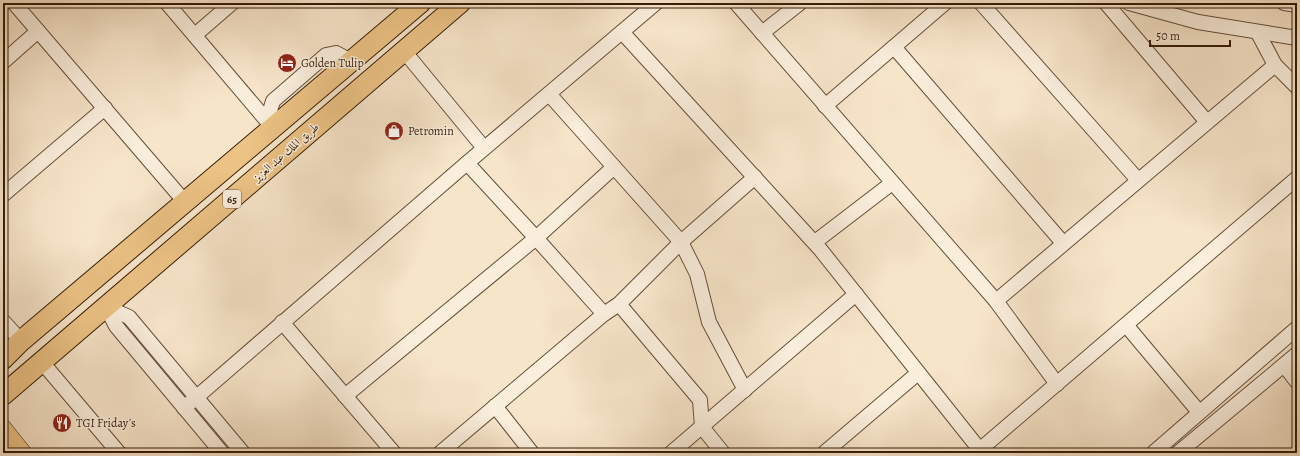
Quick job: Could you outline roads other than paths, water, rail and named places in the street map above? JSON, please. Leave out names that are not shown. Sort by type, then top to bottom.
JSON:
[{"type":"highway","name":"65","points":[[3,359],[21,341],[185,202],[270,124],[351,61],[420,3]]},
{"type":"highway","name":"طريق الملك عبد العزيز","points":[[3,395],[460,3]]},
{"type":"main road","points":[[3,428],[23,453]]},
{"type":"street","points":[[14,3],[185,202]]},
{"type":"street","points":[[167,3],[270,124]]},
{"type":"street","points":[[195,35],[232,3]]},
{"type":"street","points":[[184,408],[195,396],[484,148],[656,3]]},
{"type":"street","points":[[736,3],[996,301],[1057,384]]},
{"type":"street","points":[[762,33],[800,3]]},
{"type":"street","points":[[825,106],[945,3]]},
{"type":"street","points":[[981,3],[1138,180]]},
{"type":"street","points":[[1106,3],[1207,122]]},
{"type":"street","points":[[1129,3],[1198,22],[1258,33],[1297,38]]},
{"type":"street","points":[[1284,3],[1297,5]]},
{"type":"street","points":[[3,62],[38,31]]},
{"type":"street","points":[[622,32],[815,242],[918,372],[978,452],[1297,178]]},
{"type":"street","points":[[1258,33],[1275,65],[1297,87]]},
{"type":"street","points":[[894,47],[1063,243]]},
{"type":"street","points":[[404,51],[484,148]]},
{"type":"street","points":[[996,301],[1275,65]]},
{"type":"street","points":[[549,94],[680,242],[698,274],[709,322],[745,390]]},
{"type":"street","points":[[3,195],[105,108]]},
{"type":"street","points":[[467,163],[604,314]]},
{"type":"street","points":[[345,396],[536,238],[614,167]]},
{"type":"street","points":[[440,453],[604,314],[619,304],[680,242],[755,177]]},
{"type":"street","points":[[815,242],[892,183]]},
{"type":"street","points":[[671,453],[856,294]]},
{"type":"street","points":[[619,304],[700,400],[702,427],[723,453]]},
{"type":"street","points":[[106,307],[129,317],[243,453]]},
{"type":"street","points":[[106,307],[116,326],[222,453]]},
{"type":"street","points":[[3,321],[21,341]]},
{"type":"street","points":[[282,322],[394,453]]},
{"type":"street","points":[[1126,325],[1200,412]]},
{"type":"street","points":[[1153,453],[1297,328]]},
{"type":"street","points":[[1178,453],[1297,354]]},
{"type":"street","points":[[41,361],[119,453]]},
{"type":"street","points":[[1284,365],[1297,382]]},
{"type":"street","points":[[824,453],[918,372]]},
{"type":"street","points":[[495,406],[532,453]]},
{"type":"place","name":"Golden Tulip","points":[[287,63]]},
{"type":"place","name":"Petromin","points":[[394,131]]},
{"type":"place","name":"TGI Friday's","points":[[62,423]]}]
